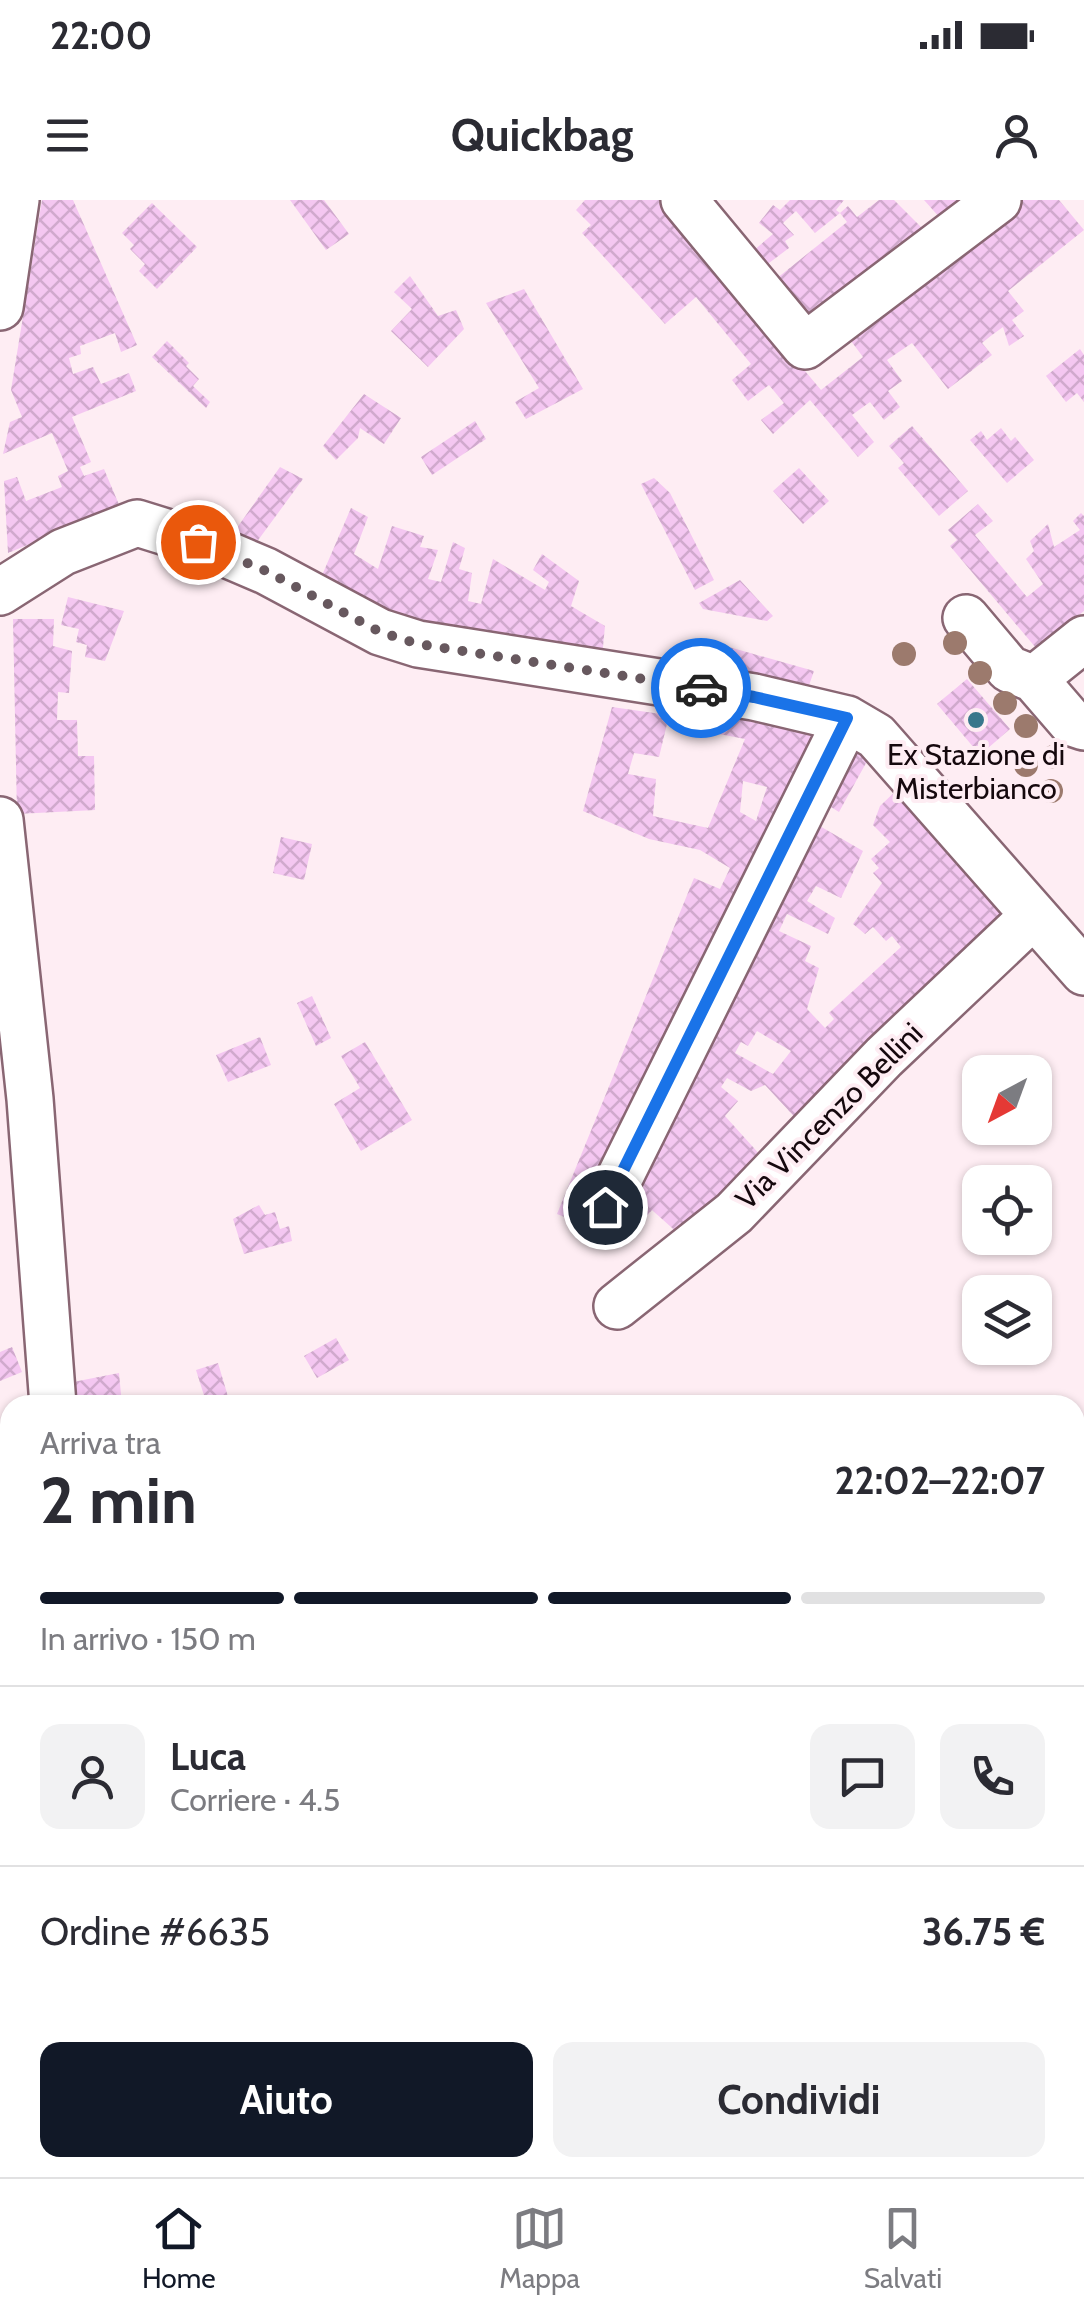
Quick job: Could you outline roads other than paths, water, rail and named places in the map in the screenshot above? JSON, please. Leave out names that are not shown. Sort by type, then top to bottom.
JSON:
[{"type":"street","points":[[0,307],[16,200]]},
{"type":"street","points":[[684,200],[805,346],[998,200]]},
{"type":"street","points":[[0,592],[63,552],[137,523],[198,542],[266,571],[380,632],[418,644],[754,697],[847,718],[876,736],[1084,972]]},
{"type":"street","points":[[966,618],[1009,669],[1059,659],[1072,723],[1084,727]]},
{"type":"street","points":[[605,1207],[847,718]]},
{"type":"street","points":[[0,820],[30,1099],[52,1395]]},
{"type":"street","name":"Via Vincenzo Bellini","points":[[617,1306],[734,1212],[884,1056],[1033,916]]},
{"type":"place","name":"Ex Stazione di Misterbianco","points":[[976,720]]}]
